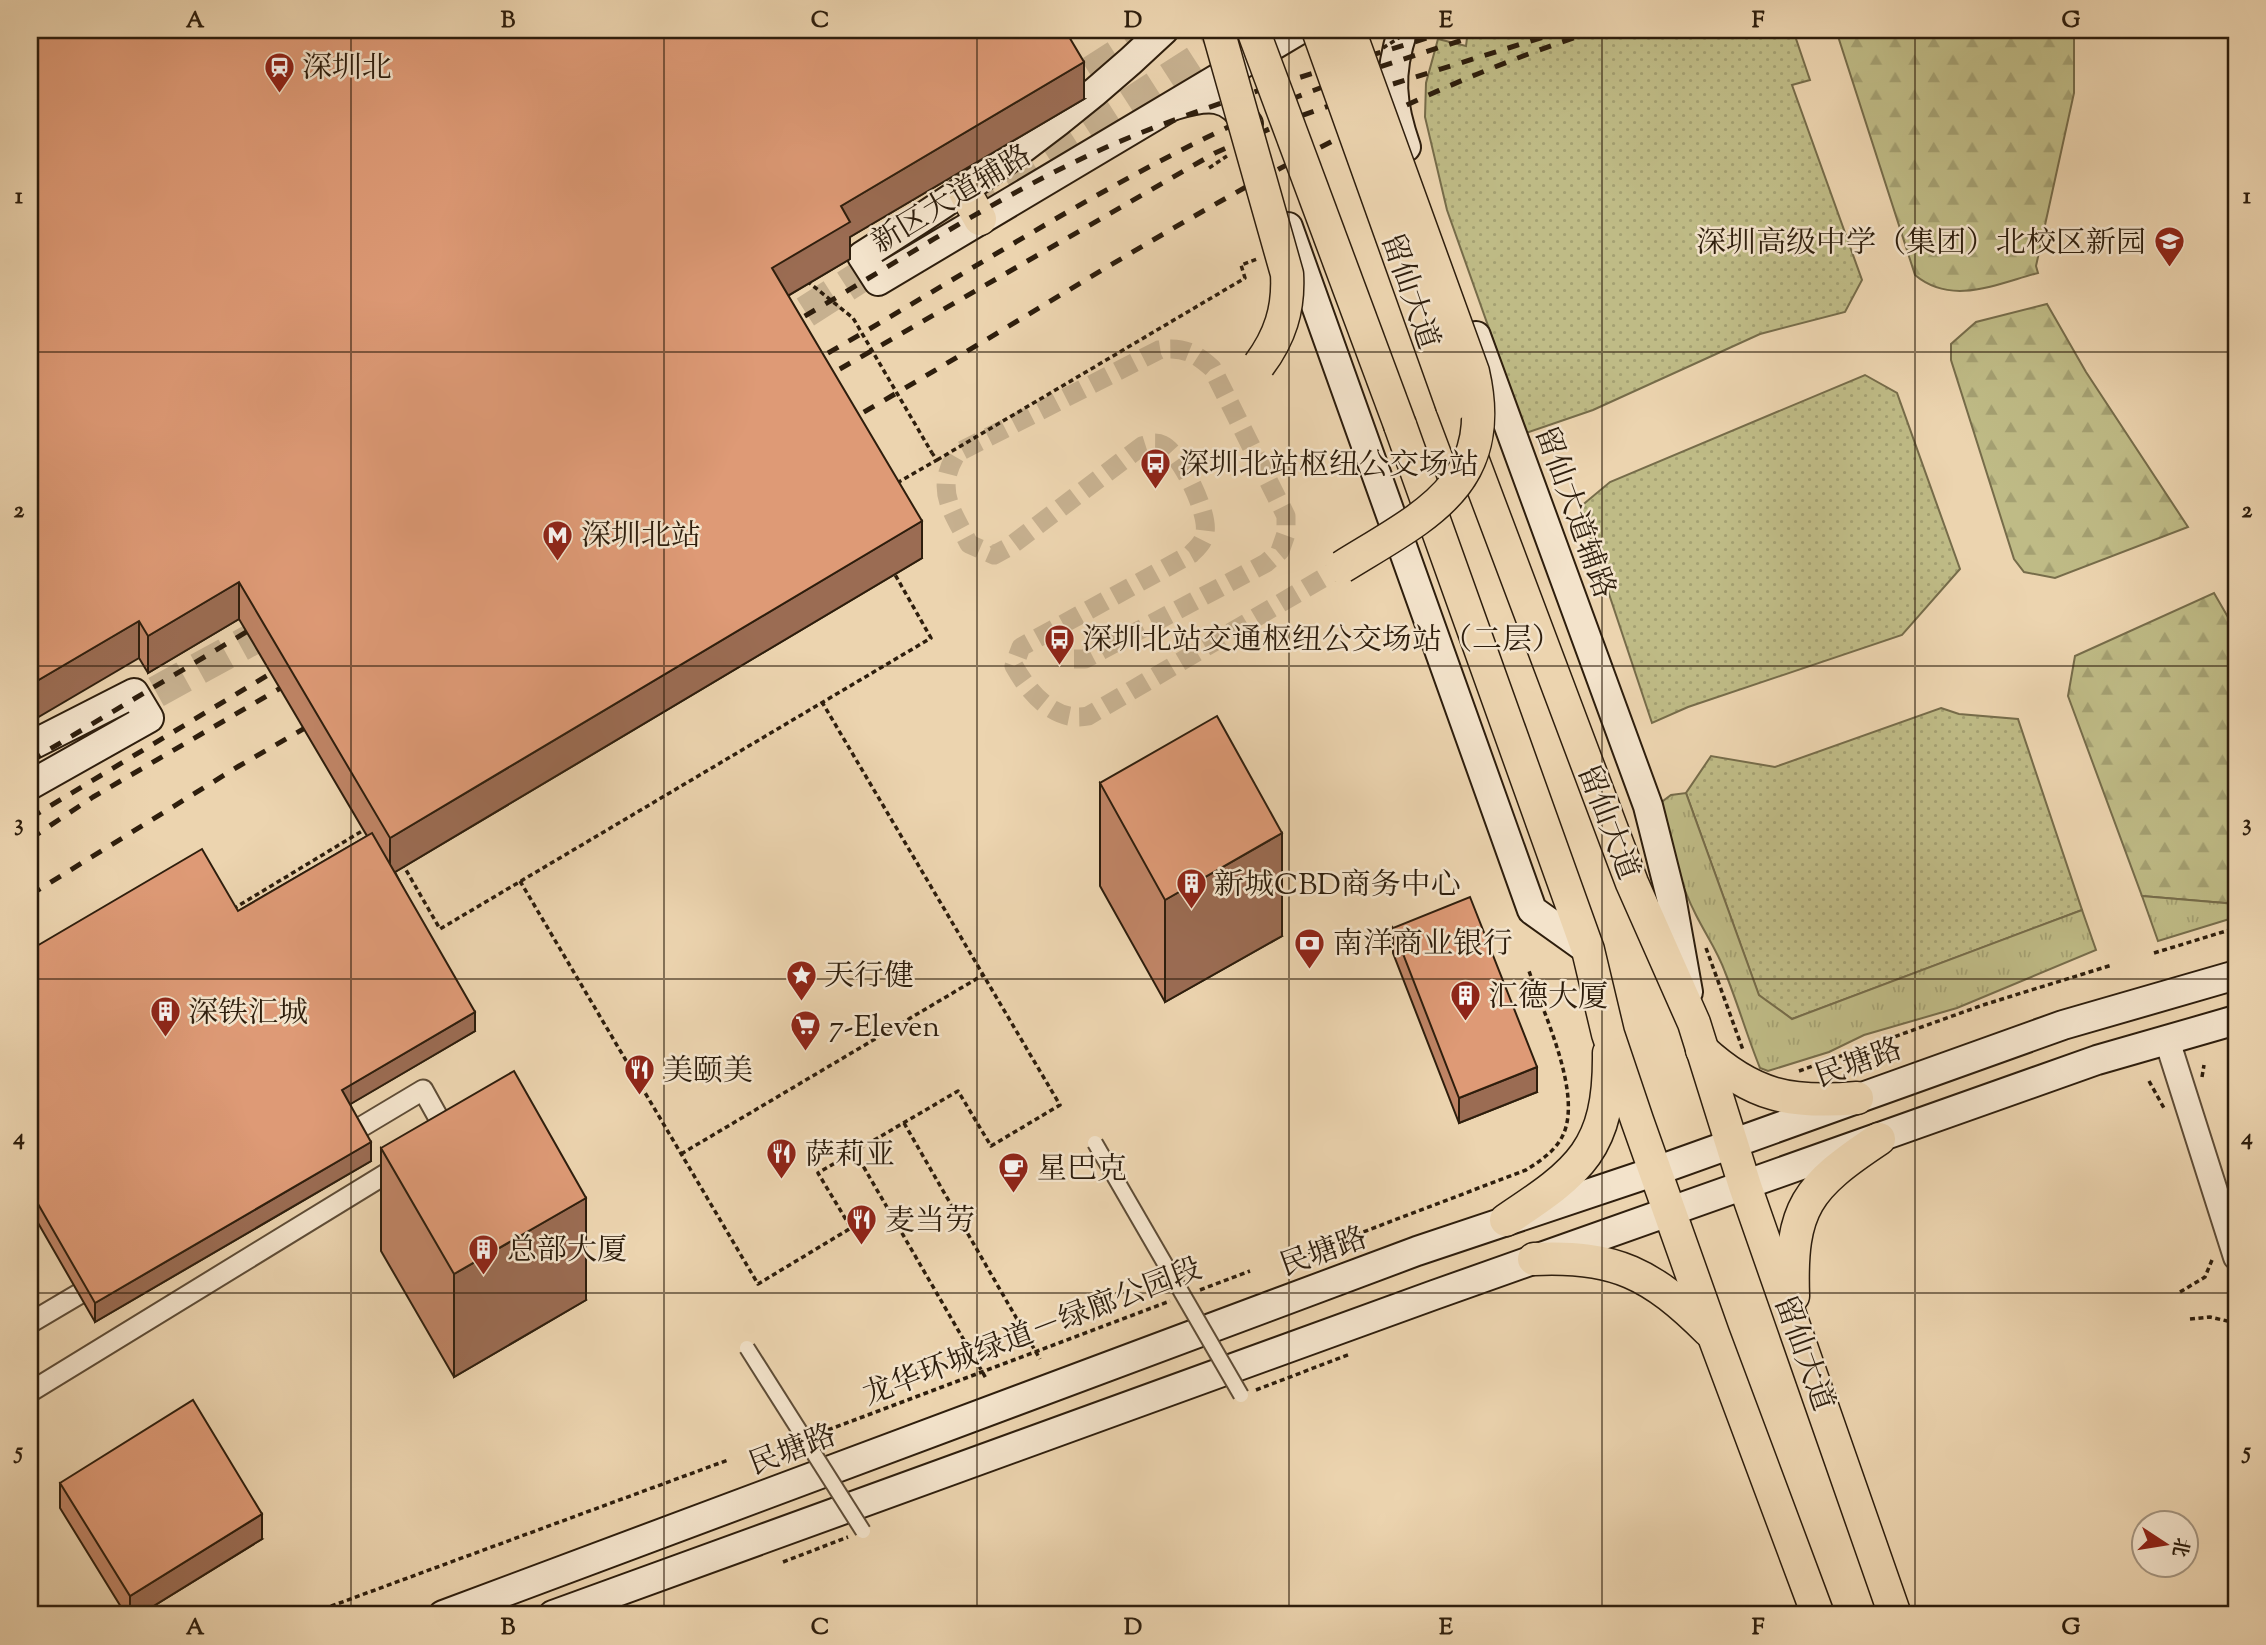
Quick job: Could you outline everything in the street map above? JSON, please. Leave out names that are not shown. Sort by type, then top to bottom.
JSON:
[{"type":"main road","name":"新区大道辅路","points":[[1164,30],[972,205],[1175,105],[1299,30]]},
{"type":"main road","points":[[1218,30],[1287,274],[1288,293],[1282,324],[1259,365]]},
{"type":"main road","name":"留仙大道","points":[[1253,30],[1400,425],[1588,950],[1608,1034],[1713,1334],[1818,1615]]},
{"type":"main road","name":"留仙大道","points":[[1318,30],[1452,405],[1632,883],[1698,1036],[1745,1186],[1895,1615]]},
{"type":"main road","points":[[1342,567],[1406,527],[1447,494],[1465,471],[1473,453],[1480,417],[1472,372],[1349,30]]},
{"type":"main road","name":"留仙大道辅路","points":[[1403,30],[1391,85],[1398,123],[1634,761],[1671,897],[1698,1036]]},
{"type":"main road","points":[[1175,105],[1195,99],[1226,101],[1238,108],[1251,127],[1532,911],[1588,950]]},
{"type":"main road","points":[[30,746],[134,693],[149,718],[30,785]]},
{"type":"main road","name":"民塘路","points":[[443,1615],[1417,1251],[1656,1171],[2063,1025],[2236,975]]},
{"type":"main road","points":[[553,1615],[1534,1259],[1672,1213],[2097,1060],[2236,1020]]},
{"type":"main road","points":[[1506,1220],[1568,1177],[1584,1160],[1602,1116],[1609,1071],[1608,1034]]},
{"type":"main road","points":[[1698,1036],[1723,1069],[1766,1092],[1815,1102],[1857,1098]]},
{"type":"main road","points":[[1801,1342],[1793,1295],[1792,1265],[1794,1236],[1801,1213],[1825,1177],[1879,1139]]},
{"type":"main road","points":[[1417,1251],[1434,1295]]},
{"type":"main road","points":[[1534,1259],[1586,1260],[1624,1267],[1671,1296],[1713,1334]]},
{"type":"street","points":[[2167,1040],[2225,1255]]},
{"type":"street","points":[[30,1392],[450,1134],[423,1090],[327,1147]]},
{"type":"street","points":[[1095,1143],[1241,1395]]},
{"type":"street","points":[[30,1323],[113,1273]]},
{"type":"street","points":[[747,1348],[863,1531]]},
{"type":"path","points":[[1377,53],[1410,30]]},
{"type":"path","points":[[1209,168],[1231,153]]},
{"type":"path","points":[[891,487],[1245,278],[1241,265]]},
{"type":"path","points":[[802,277],[853,318],[937,460]]},
{"type":"path","points":[[399,857],[440,929],[931,638],[891,567]]},
{"type":"path","points":[[520,881],[758,1284],[851,1228],[818,1173],[958,1091],[991,1146],[1059,1105],[822,702]]},
{"type":"path","points":[[228,912],[378,821]]},
{"type":"path","points":[[2154,953],[2236,928]]},
{"type":"path","points":[[1794,1072],[1983,1005],[2112,965]]},
{"type":"path","points":[[1292,1259],[1526,1170],[1542,1160],[1562,1136],[1567,1113],[1565,1082],[1529,971]]},
{"type":"path","points":[[681,1154],[983,975]]},
{"type":"path","points":[[2149,1081],[2169,1118]]},
{"type":"path","points":[[904,1123],[1040,1359]]},
{"type":"path","points":[[855,1152],[987,1380]]},
{"type":"path","points":[[2180,1292],[2205,1277],[2225,1255]]},
{"type":"path","name":"龙华环城绿道－绿廊公园段","points":[[1187,1295],[1250,1271]]},
{"type":"path","name":"龙华环城绿道－绿廊公园段","points":[[814,1435],[1175,1299]]},
{"type":"path","points":[[2190,1319],[2210,1317],[2236,1323]]},
{"type":"path","points":[[1241,1395],[1350,1354]]},
{"type":"path","points":[[307,1615],[728,1460]]},
{"type":"path","points":[[783,1562],[863,1531]]},
{"type":"green space","points":[[1468,30],[1793,30],[1810,80],[1792,85],[1862,280],[1845,312],[1760,334],[1593,410],[1526,433],[1447,210],[1425,117],[1426,83],[1438,39],[1466,46]]},
{"type":"green space","points":[[1836,30],[2074,30],[2074,93],[2036,266],[2038,273],[1990,287],[1959,291],[1929,284],[1915,275]]},
{"type":"green space","points":[[2047,304],[2086,372],[2188,527],[2055,578],[2024,572],[2014,559],[1951,360],[1951,344],[1976,322]]},
{"type":"green space","points":[[1865,375],[1897,393],[1960,569],[1902,635],[1688,707],[1652,723],[1580,507],[1610,482]]},
{"type":"green space","points":[[2214,593],[2236,631],[2236,904],[2142,896],[2068,696],[2075,656]]},
{"type":"green space","points":[[1941,708],[1959,714],[2018,719],[2082,910],[1792,1019],[1759,996],[1686,793],[1711,756],[1775,767]]},
{"type":"green space","points":[[1686,793],[1759,995],[1792,1019],[2082,910],[2096,950],[1957,1008],[1864,1035],[1829,1052],[1768,1071],[1760,1068],[1722,965],[1684,888],[1666,832],[1659,804],[1671,795]]},
{"type":"green space","points":[[2142,896],[2236,904],[2236,917],[2158,941]]},
{"type":"building","name":"深圳北站","points":[[30,30],[1065,30],[1084,62],[841,206],[850,222],[772,268],[922,521],[390,838],[239,582],[148,636],[139,621],[30,685]]},
{"type":"building","points":[[1217,716],[1282,833],[1165,900],[1100,783]]},
{"type":"building","name":"深铁汇城","points":[[372,833],[475,1012],[342,1090],[371,1142],[95,1303],[30,1190],[30,950],[202,849],[238,911]]},
{"type":"building","name":"汇德大厦","points":[[1470,897],[1537,1067],[1459,1098],[1393,928]]},
{"type":"building","points":[[514,1071],[586,1198],[454,1274],[381,1148]]},
{"type":"building","points":[[193,1400],[262,1514],[130,1596],[60,1483]]},
{"type":"tunnel","points":[[765,338],[1244,30]]},
{"type":"tunnel","points":[[1049,99],[1144,38]]},
{"type":"tunnel","points":[[1074,659],[1085,659],[1266,563],[1280,551],[1286,534],[1286,516],[1212,368],[1188,352],[1159,350],[957,453],[950,466],[946,489],[957,521],[969,544],[994,555],[1009,547],[1147,444],[1160,444],[1170,450],[1185,471],[1198,498],[1205,523],[1204,536],[1191,554],[1021,647],[1014,666],[1035,696],[1065,715],[1088,716],[1342,567]]},
{"type":"tunnel","points":[[114,715],[289,619]]},
{"type":"railway","points":[[784,328],[985,209],[1109,146],[1236,98],[1452,30]]},
{"type":"railway","points":[[807,365],[1081,204],[1193,144],[1309,92],[1493,30]]},
{"type":"railway","points":[[819,381],[1215,153],[1292,119],[1377,89],[1566,30]]},
{"type":"railway","points":[[843,424],[1118,260],[1304,156],[1400,108],[1498,66],[1598,30]]},
{"type":"railway","points":[[30,761],[263,622]]},
{"type":"railway","points":[[30,818],[288,663]]},
{"type":"railway","points":[[30,839],[93,797],[296,679]]},
{"type":"railway","points":[[30,895],[319,720]]},
{"type":"place","name":"深圳北","points":[[279,94]]},
{"type":"place","name":"深圳高级中学（集团）北校区新园","points":[[2169,269]]},
{"type":"place","name":"深圳北站枢纽公交场站","points":[[1156,491]]},
{"type":"place","name":"深圳北站","points":[[558,562]]},
{"type":"place","name":"深圳北站交通枢纽公交场站（二层）","points":[[1059,666]]},
{"type":"place","name":"新城CBD商务中心","points":[[1191,911]]},
{"type":"place","name":"南洋商业银行","points":[[1310,970]]},
{"type":"place","name":"天行健","points":[[801,1002]]},
{"type":"place","name":"汇德大厦","points":[[1465,1023]]},
{"type":"place","name":"深铁汇城","points":[[165,1039]]},
{"type":"place","name":"7-Eleven","points":[[806,1053]]},
{"type":"place","name":"美颐美","points":[[640,1097]]},
{"type":"place","name":"萨莉亚","points":[[782,1181]]},
{"type":"place","name":"星巴克","points":[[1014,1195]]},
{"type":"place","name":"麦当劳","points":[[862,1247]]},
{"type":"place","name":"总部大厦","points":[[484,1276]]}]
